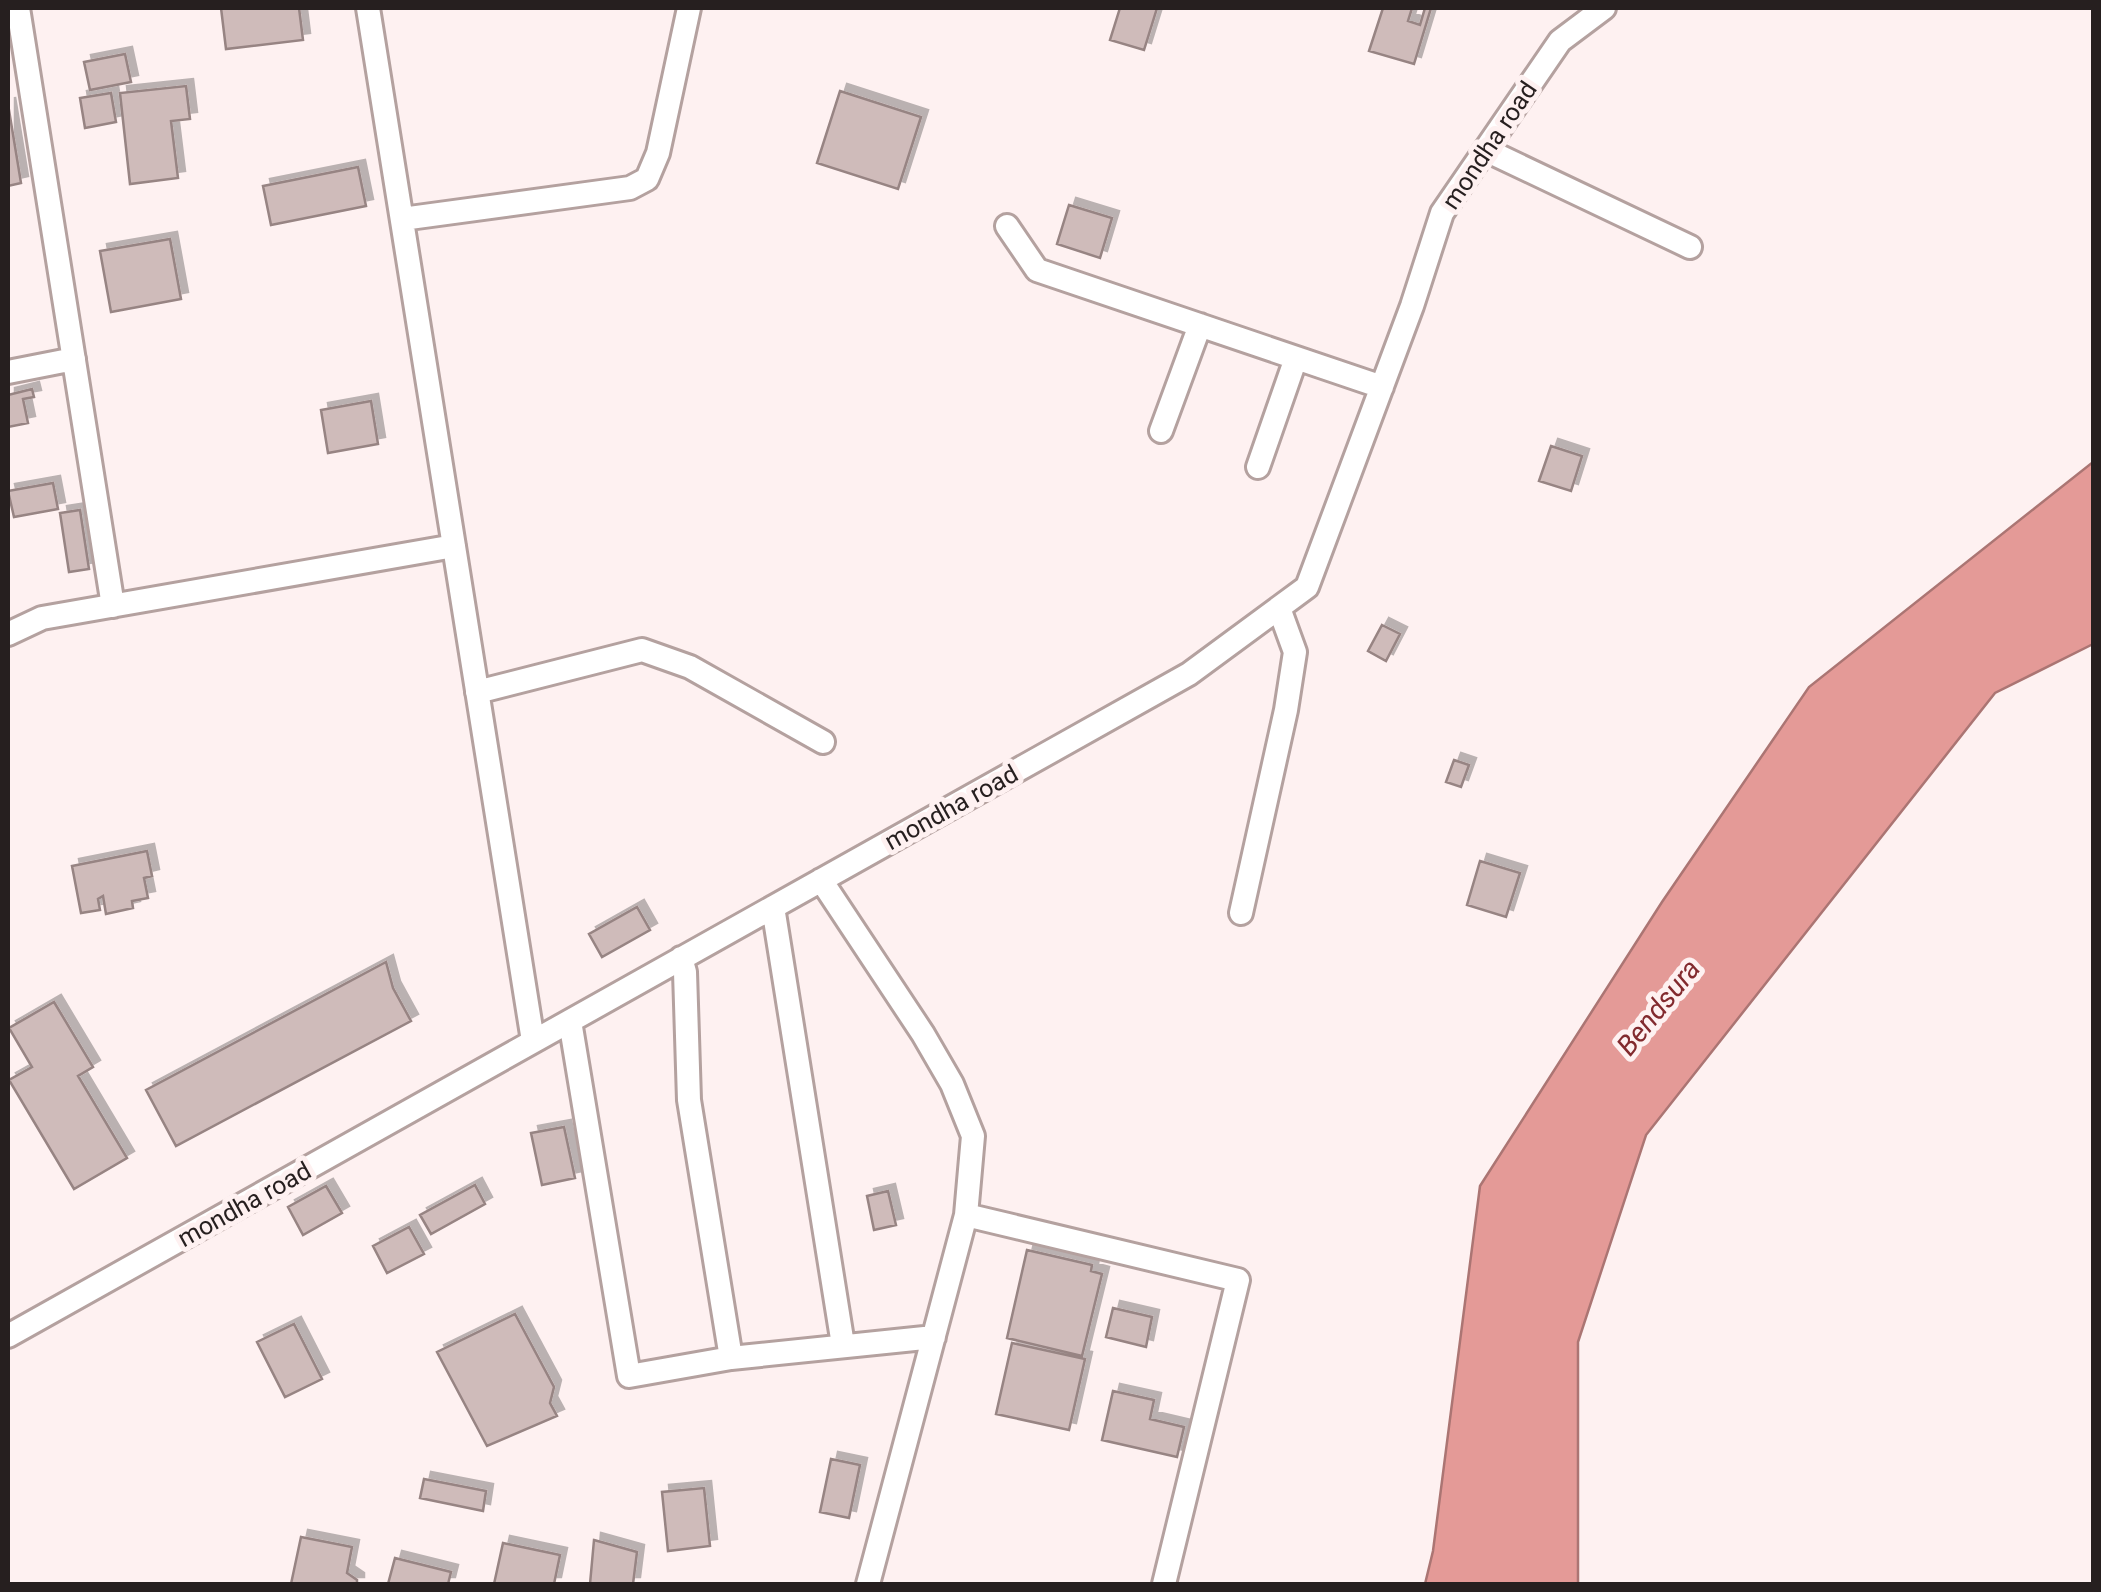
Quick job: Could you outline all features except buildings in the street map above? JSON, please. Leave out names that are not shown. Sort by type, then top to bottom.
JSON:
[{"type":"street","points":[[18,8],[113,606]]},
{"type":"street","points":[[368,8],[533,1041]]},
{"type":"street","points":[[402,219],[630,188],[647,179],[658,153],[689,8]]},
{"type":"street","name":"mondha road","points":[[8,1336],[1189,674],[1307,588],[1442,214],[1560,41],[1604,8]]},
{"type":"street","points":[[1486,150],[1690,246]]},
{"type":"street","points":[[1007,226],[1037,270],[1382,387]]},
{"type":"street","points":[[1161,431],[1200,326]]},
{"type":"street","points":[[1258,466],[1296,358]]},
{"type":"street","points":[[8,372],[74,359]]},
{"type":"street","points":[[8,634],[42,618],[454,546]]},
{"type":"street","points":[[1241,913],[1295,652],[1279,608]]},
{"type":"street","points":[[478,692],[642,650],[690,668],[823,742]]},
{"type":"street","points":[[821,880],[923,1034],[952,1084],[973,1136],[966,1215],[868,1584]]},
{"type":"street","points":[[774,907],[842,1345]]},
{"type":"street","points":[[681,958],[689,1100],[731,1358]]},
{"type":"street","points":[[570,1021],[629,1376],[731,1358],[934,1337]]},
{"type":"street","points":[[966,1215],[1238,1280],[1164,1584]]},
{"type":"water","name":"Bendsura","points":[[2093,462],[2093,644],[1995,693],[1646,1135],[1578,1342],[1578,1584],[1425,1584],[1433,1551],[1480,1186],[1662,902],[1809,687]]}]
